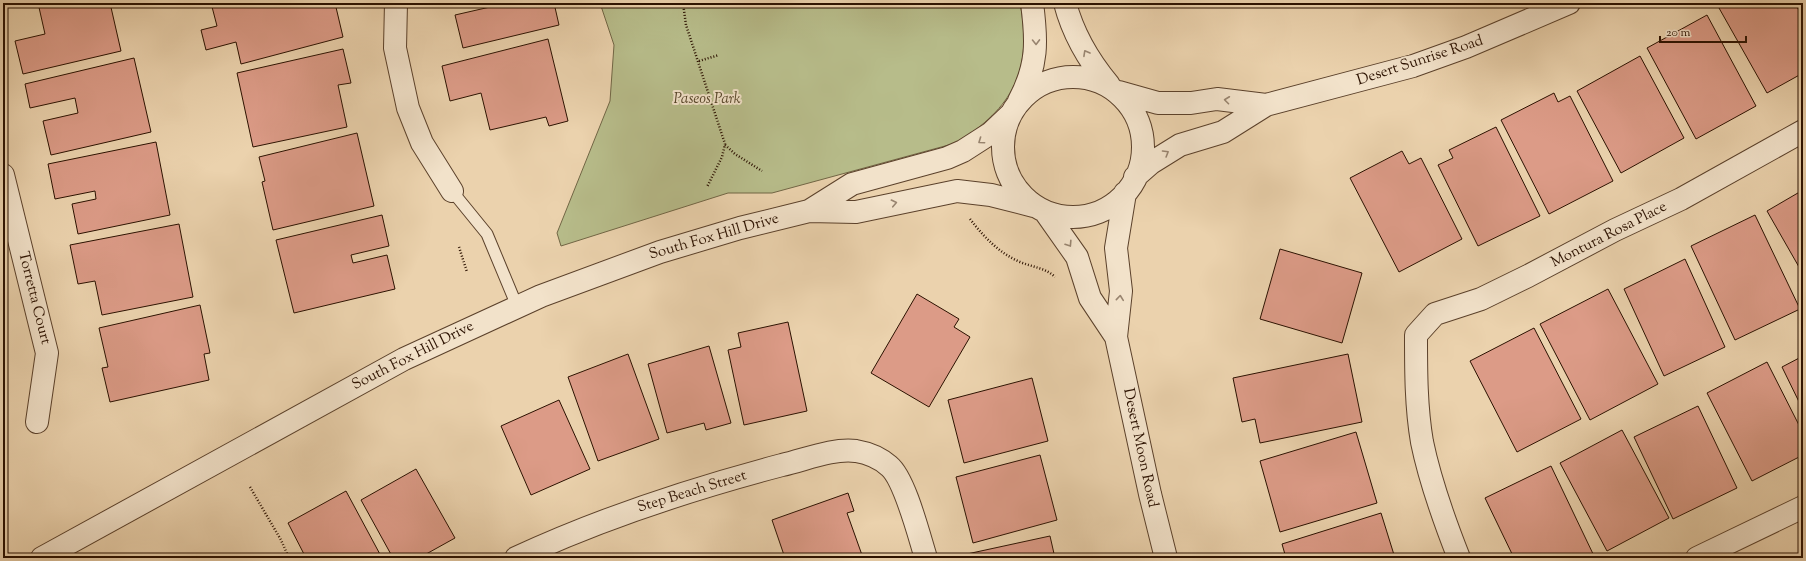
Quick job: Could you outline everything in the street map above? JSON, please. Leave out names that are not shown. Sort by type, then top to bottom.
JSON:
[{"type":"street","points":[[396,3],[395,48],[408,108],[422,143],[452,191]]},
{"type":"street","points":[[1032,3],[1036,45],[1034,59],[1029,79],[1013,111],[1005,132],[1003,153],[1008,174],[1019,192],[1040,209],[1075,217],[1090,215],[1115,202],[1130,185],[1142,164],[1144,143],[1140,122],[1130,103],[1114,89],[1088,57],[1070,22],[1066,3]]},
{"type":"street","name":"Desert Sunrise Road","points":[[1130,185],[1164,154],[1186,143],[1223,132],[1266,105],[1413,66],[1466,47],[1569,3]]},
{"type":"street","points":[[1013,111],[1029,93],[1048,82],[1069,76],[1091,79],[1114,89]]},
{"type":"street","name":"Desert Sunrise Road","points":[[1114,89],[1158,103],[1191,103],[1217,99],[1266,105]]},
{"type":"street","name":"South Fox Hill Drive","points":[[809,211],[852,184],[947,158],[963,151],[991,133],[1013,111]]},
{"type":"street","name":"Montura Rosa Place","points":[[1459,558],[1442,515],[1422,442],[1416,379],[1416,336],[1435,314],[1481,299],[1528,276],[1615,230],[1681,199],[1803,131]]},
{"type":"street","name":"Torretta Court","points":[[3,175],[47,353],[37,422]]},
{"type":"street","name":"Desert Moon Road","points":[[1130,185],[1116,248],[1121,291],[1116,337],[1150,494],[1166,558]]},
{"type":"street","name":"South Fox Hill Drive","points":[[42,558],[404,358],[517,306],[660,252],[740,228],[809,211],[856,212],[957,191],[991,195],[1040,209]]},
{"type":"street","name":"Desert Moon Road","points":[[1040,209],[1077,257],[1090,298],[1116,337]]},
{"type":"street","name":"Step Beach Street","points":[[516,558],[603,521],[721,481],[836,452],[856,451],[874,456],[890,467],[900,481],[926,558]]},
{"type":"street","points":[[1697,558],[1803,507]]},
{"type":"lane","points":[[452,191],[487,234],[517,306]]},
{"type":"path","points":[[683,3],[686,25],[725,144],[735,154],[762,171]]},
{"type":"path","points":[[699,61],[719,55]]},
{"type":"path","points":[[707,187],[722,157],[725,144]]},
{"type":"path","points":[[967,216],[989,241],[1007,255],[1019,262],[1050,272],[1054,277],[1061,276]]},
{"type":"path","points":[[459,247],[467,272]]},
{"type":"path","points":[[250,488],[281,540],[289,558]]},
{"type":"green space","name":"Paseos Park","points":[[600,3],[1020,3],[1024,48],[1020,68],[1014,85],[1005,101],[992,116],[976,130],[956,143],[772,193],[728,193],[561,246],[557,233],[610,101],[614,45]]},
{"type":"building","points":[[38,3],[110,3],[121,51],[23,74],[15,41],[45,34]]},
{"type":"building","points":[[211,3],[335,3],[343,37],[241,64],[236,42],[206,50],[201,30],[217,26]]},
{"type":"building","points":[[489,3],[554,3],[559,25],[463,48],[455,15],[490,7]]},
{"type":"building","points":[[1727,3],[1795,3],[1803,18],[1803,73],[1767,93],[1719,8]]},
{"type":"building","points":[[1707,15],[1756,106],[1696,139],[1647,48]]},
{"type":"building","points":[[548,39],[568,121],[549,126],[546,117],[490,130],[481,93],[450,101],[442,66]]},
{"type":"building","points":[[343,49],[351,83],[338,85],[347,127],[253,147],[237,73]]},
{"type":"building","points":[[1640,56],[1684,138],[1621,173],[1577,91]]},
{"type":"building","points":[[134,58],[151,132],[51,155],[43,121],[78,113],[75,98],[30,108],[25,84]]},
{"type":"building","points":[[1554,93],[1558,102],[1570,96],[1613,181],[1549,214],[1501,120]]},
{"type":"building","points":[[1496,127],[1540,216],[1478,246],[1438,165],[1453,158],[1449,150]]},
{"type":"building","points":[[357,133],[374,206],[273,230],[262,182],[265,181],[259,157]]},
{"type":"building","points":[[156,142],[170,215],[78,234],[72,204],[96,199],[95,191],[55,199],[48,164]]},
{"type":"building","points":[[1402,151],[1409,164],[1421,158],[1462,239],[1399,272],[1350,178]]},
{"type":"building","points":[[1803,190],[1803,274],[1767,211]]},
{"type":"building","points":[[382,215],[389,246],[351,255],[353,263],[387,255],[395,289],[294,313],[276,240]]},
{"type":"building","points":[[1755,215],[1800,309],[1735,340],[1691,246]]},
{"type":"building","points":[[179,224],[193,297],[102,315],[95,281],[78,284],[70,245]]},
{"type":"building","points":[[1280,249],[1362,273],[1342,343],[1260,319]]},
{"type":"building","points":[[1685,259],[1725,347],[1664,376],[1624,289]]},
{"type":"building","points":[[1608,289],[1658,384],[1590,420],[1540,324]]},
{"type":"building","points":[[917,294],[959,319],[954,327],[970,337],[929,407],[871,373]]},
{"type":"building","points":[[200,305],[210,353],[204,354],[209,380],[110,402],[102,368],[108,367],[99,328]]},
{"type":"building","points":[[788,322],[807,411],[744,425],[728,350],[741,347],[738,333]]},
{"type":"building","points":[[1534,328],[1581,419],[1517,452],[1470,361]]},
{"type":"building","points":[[709,346],[731,423],[706,430],[704,423],[667,433],[648,364]]},
{"type":"building","points":[[628,354],[659,439],[598,461],[568,377]]},
{"type":"building","points":[[1348,354],[1362,422],[1260,443],[1255,419],[1242,422],[1233,378]]},
{"type":"building","points":[[1803,356],[1803,410],[1782,367]]},
{"type":"building","points":[[1767,362],[1803,433],[1803,455],[1752,481],[1707,393]]},
{"type":"building","points":[[1032,378],[1048,441],[964,463],[948,400]]},
{"type":"building","points":[[559,400],[590,469],[531,495],[501,426]]},
{"type":"building","points":[[1698,406],[1737,488],[1673,519],[1634,437]]},
{"type":"building","points":[[1622,430],[1669,518],[1607,551],[1560,463]]},
{"type":"building","points":[[1356,432],[1377,503],[1280,532],[1260,461]]},
{"type":"building","points":[[1040,455],[1057,520],[973,543],[956,477]]},
{"type":"building","points":[[1551,466],[1595,558],[1514,558],[1485,498]]},
{"type":"building","points":[[416,469],[455,538],[419,558],[393,558],[361,500]]},
{"type":"building","points":[[346,491],[382,558],[306,558],[288,523]]},
{"type":"building","points":[[848,493],[854,511],[847,513],[862,555],[853,558],[785,558],[772,520]]},
{"type":"building","points":[[1381,513],[1395,558],[1286,558],[1282,544]]},
{"type":"building","points":[[1050,536],[1055,558],[968,558],[967,554]]}]
